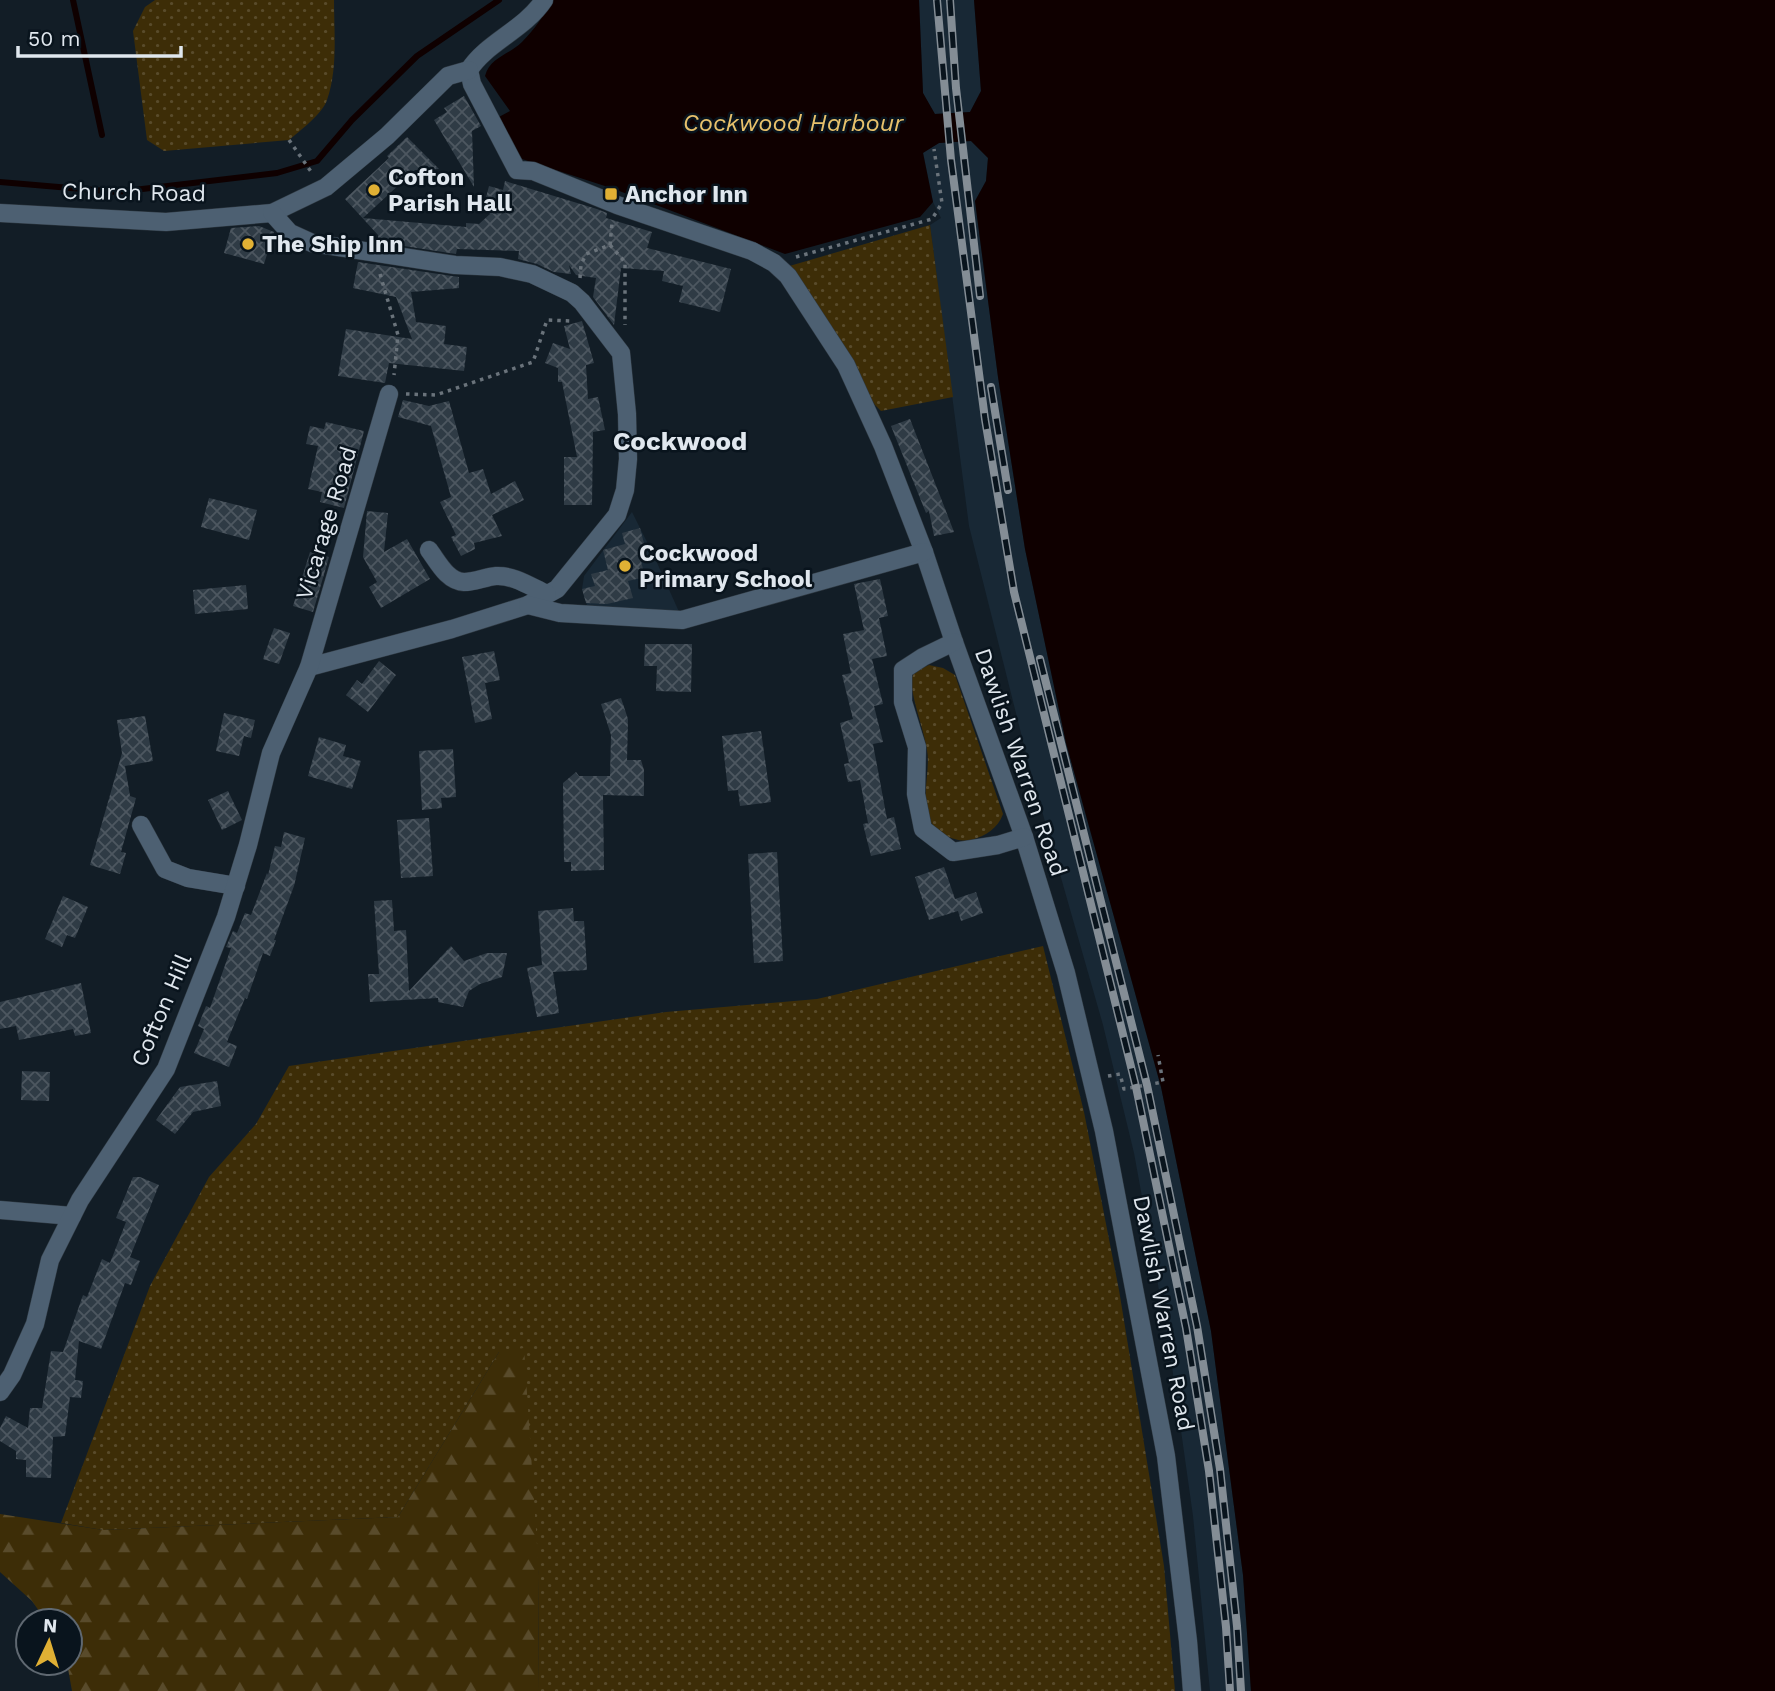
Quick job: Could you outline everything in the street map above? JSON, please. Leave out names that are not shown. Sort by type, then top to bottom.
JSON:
[{"type":"street","points":[[469,71],[478,57],[534,14],[544,0]]},
{"type":"street","name":"Church Road","points":[[0,213],[166,222],[272,214],[326,187],[387,135],[448,76],[469,71]]},
{"type":"street","name":"Dawlish Warren Road","points":[[469,71],[472,84],[517,170],[533,171],[617,205],[752,251],[774,263],[788,275],[846,365],[883,446],[925,552],[954,642],[1024,836],[1073,998],[1104,1131],[1166,1456],[1192,1691]]},
{"type":"street","points":[[272,214],[290,233],[312,243],[375,255],[455,265],[500,267],[532,274],[572,293],[621,353],[627,415],[626,480],[617,515],[557,589],[528,605],[452,629],[309,667]]},
{"type":"street","name":"Vicarage Road","points":[[309,667],[390,394]]},
{"type":"street","points":[[429,550],[446,574],[453,579],[463,582],[497,576],[509,577],[547,594]]},
{"type":"street","points":[[528,605],[560,614],[681,620],[925,552]]},
{"type":"street","points":[[954,642],[903,670],[903,702],[917,747],[916,794],[923,829],[953,852],[998,845],[1024,836]]},
{"type":"street","name":"Cofton Hill","points":[[0,1392],[12,1375],[35,1324],[50,1260],[80,1200],[166,1069],[226,917],[271,753],[309,667]]},
{"type":"street","points":[[141,825],[165,869],[188,878],[236,886]]},
{"type":"street","points":[[0,1210],[72,1216]]},
{"type":"path","points":[[289,140],[313,173]]},
{"type":"path","points":[[774,263],[932,219],[942,203],[934,149]]},
{"type":"path","points":[[579,283],[581,265],[586,254],[610,245],[625,262],[624,311],[627,337]]},
{"type":"path","points":[[375,255],[398,335],[390,394],[436,395],[533,362],[547,320],[570,322],[580,319],[582,302]]},
{"type":"path","points":[[1106,1076],[1121,1074],[1125,1090],[1163,1082],[1158,1055]]},
{"type":"shaded area","points":[[919,0],[974,0],[981,91],[970,112],[934,114],[923,93]]},
{"type":"shaded area","points":[[971,141],[988,158],[986,181],[975,201],[998,377],[1025,549],[1066,743],[1161,1087],[1211,1331],[1243,1575],[1251,1691],[1210,1691],[1193,1516],[1169,1345],[1134,1153],[1103,1025],[1030,769],[969,526],[930,225],[941,218],[933,202],[923,152],[939,143]]},
{"type":"shaded area","name":"Cockwood Primary School","points":[[632,512],[680,614],[588,609],[582,589],[584,576]]},
{"type":"green space","points":[[155,0],[334,0],[334,63],[325,105],[311,122],[289,140],[164,151],[147,140],[133,31],[145,7]]},
{"type":"green space","points":[[930,225],[953,397],[881,411],[786,267]]},
{"type":"green space","points":[[929,665],[943,668],[955,675],[1003,814],[991,831],[971,840],[958,840],[935,828],[926,808],[927,750],[911,680],[914,672]]},
{"type":"green space","points":[[1043,946],[1084,1112],[1119,1290],[1164,1566],[1175,1691],[538,1691],[539,1575],[499,1352],[398,1517],[103,1530],[61,1523],[150,1286],[209,1177],[256,1124],[289,1066],[666,1012],[817,999]]},
{"type":"green space","points":[[524,1348],[539,1575],[538,1691],[72,1691],[70,1677],[84,1677],[84,1607],[36,1607],[0,1572],[0,1514],[103,1530],[398,1517],[499,1352]]},
{"type":"water","name":"Cockwood Harbour","points":[[553,0],[919,0],[923,93],[935,114],[970,112],[981,91],[974,0],[1775,0],[1775,1691],[1251,1691],[1243,1575],[1211,1331],[1161,1087],[1066,743],[1025,549],[998,377],[975,201],[986,181],[988,158],[971,141],[939,143],[923,153],[933,202],[920,217],[785,254],[614,189],[522,159],[497,118],[510,111],[485,76],[495,60],[527,37]]},
{"type":"building","points":[[464,96],[481,126],[472,131],[474,187],[434,120],[447,112],[444,108]]},
{"type":"building","points":[[407,137],[439,169],[415,170],[363,218],[466,227],[466,223],[479,224],[490,214],[484,205],[489,186],[503,190],[505,181],[597,209],[607,213],[606,218],[652,232],[647,248],[731,269],[720,312],[679,302],[683,286],[662,281],[664,271],[621,268],[614,325],[593,297],[596,278],[576,275],[569,265],[571,274],[554,272],[518,259],[519,251],[457,249],[456,254],[378,242],[378,235],[345,199],[389,158],[387,156]]},
{"type":"building","name":"The Ship Inn","points":[[259,226],[274,232],[264,264],[224,253],[231,228]]},
{"type":"building","points":[[358,262],[459,277],[459,288],[411,292],[416,322],[446,326],[444,344],[467,347],[464,371],[389,363],[385,383],[338,376],[346,329],[412,339],[396,297],[353,288]]},
{"type":"building","points":[[582,321],[594,363],[586,365],[588,399],[598,397],[605,430],[593,432],[592,505],[564,505],[564,457],[577,457],[562,382],[558,382],[558,368],[545,363],[553,343],[570,349],[564,326]]},
{"type":"building","points":[[403,400],[429,406],[449,401],[469,473],[483,469],[491,494],[515,481],[524,500],[492,515],[502,536],[474,543],[475,549],[461,556],[451,537],[456,535],[440,502],[451,497],[431,426],[398,417]]},
{"type":"building","points":[[910,419],[954,532],[934,536],[929,511],[926,513],[891,426]]},
{"type":"building","points":[[326,422],[364,431],[344,508],[320,502],[322,492],[308,489],[318,446],[306,444],[310,426],[324,429]]},
{"type":"building","points":[[209,498],[257,510],[249,540],[201,527]]},
{"type":"building","points":[[367,511],[388,513],[384,552],[407,539],[430,579],[381,608],[369,587],[377,582],[363,557]]},
{"type":"building","points":[[640,528],[647,555],[640,557],[645,577],[628,581],[633,598],[607,604],[586,603],[582,589],[595,586],[591,574],[608,570],[603,550],[625,544],[622,533]]},
{"type":"building","points":[[310,552],[329,557],[313,612],[293,606]]},
{"type":"building","points":[[880,579],[888,616],[879,618],[887,656],[872,659],[883,704],[874,706],[883,742],[873,744],[887,819],[894,817],[901,849],[871,856],[863,824],[868,823],[860,780],[848,782],[844,764],[849,763],[840,723],[853,719],[842,675],[851,673],[843,634],[864,630],[854,584]]},
{"type":"building","points":[[246,585],[248,609],[195,614],[193,590]]},
{"type":"building","points":[[274,628],[290,633],[279,664],[263,659]]},
{"type":"building","points":[[645,644],[692,644],[691,692],[656,691],[657,666],[644,666]]},
{"type":"building","points":[[494,651],[500,680],[485,683],[492,719],[475,723],[462,657]]},
{"type":"building","points":[[379,661],[396,675],[368,712],[346,695],[357,680],[362,684]]},
{"type":"building","points":[[621,698],[628,719],[627,760],[641,760],[644,770],[644,796],[603,795],[604,870],[571,871],[571,862],[564,862],[563,783],[576,772],[579,776],[610,776],[611,735],[601,704]]},
{"type":"building","points":[[224,713],[255,720],[251,738],[244,736],[239,756],[216,751]]},
{"type":"building","points":[[145,716],[153,761],[125,766],[130,796],[136,798],[121,852],[126,853],[120,874],[90,865],[122,753],[117,720]]},
{"type":"building","points":[[761,731],[771,802],[740,806],[738,790],[728,791],[722,736]]},
{"type":"building","points":[[319,737],[346,745],[343,756],[361,761],[352,789],[308,776]]},
{"type":"building","points":[[453,749],[456,797],[441,798],[442,808],[422,810],[419,751]]},
{"type":"building","points":[[228,791],[242,820],[222,830],[208,800]]},
{"type":"building","points":[[429,818],[433,876],[401,878],[397,820]]},
{"type":"building","points":[[284,832],[305,838],[294,886],[270,956],[263,953],[247,999],[245,998],[227,1042],[237,1046],[229,1067],[194,1053],[204,1029],[198,1026],[206,1006],[210,1008],[231,948],[226,947],[233,931],[237,933],[245,913],[251,915],[267,873],[268,875],[275,846],[281,847]]},
{"type":"building","points":[[777,852],[783,961],[754,963],[748,854]]},
{"type":"building","points":[[944,867],[955,899],[976,892],[983,913],[961,921],[958,911],[929,920],[915,877]]},
{"type":"building","points":[[63,896],[88,907],[75,938],[67,935],[62,947],[45,939]]},
{"type":"building","points":[[392,900],[394,931],[406,930],[409,991],[451,946],[464,961],[487,953],[507,953],[502,977],[480,984],[469,991],[463,1007],[438,1002],[438,998],[370,1002],[368,974],[379,974],[374,901]]},
{"type":"building","points":[[573,908],[574,921],[584,921],[587,970],[553,972],[559,1013],[537,1017],[527,968],[542,965],[538,911]]},
{"type":"building","points":[[81,983],[91,1033],[75,1036],[73,1029],[19,1040],[16,1026],[0,1029],[0,1002]]},
{"type":"building","points":[[22,1071],[50,1072],[49,1101],[21,1100]]},
{"type":"building","points":[[217,1081],[221,1106],[193,1112],[175,1134],[156,1120],[180,1087]]},
{"type":"building","points":[[133,1177],[159,1185],[130,1257],[140,1261],[131,1285],[125,1283],[101,1349],[79,1341],[75,1380],[83,1381],[81,1398],[70,1397],[65,1436],[53,1437],[51,1478],[26,1477],[26,1460],[16,1459],[16,1451],[0,1441],[0,1428],[6,1416],[28,1428],[30,1408],[42,1408],[51,1351],[63,1352],[83,1295],[87,1297],[102,1259],[110,1263],[126,1222],[116,1218]]},
{"type":"waterway","points":[[73,0],[102,135]]},
{"type":"waterway","points":[[0,182],[117,192],[277,173],[317,161],[352,120],[417,56],[499,0]]},
{"type":"railway","points":[[937,0],[951,160],[985,419],[1014,592],[1136,1087],[1186,1328],[1209,1471],[1230,1691]]},
{"type":"railway","points":[[950,0],[956,88],[980,296]]},
{"type":"railway","points":[[991,387],[1008,490]]},
{"type":"railway","points":[[1040,659],[1147,1085],[1197,1326],[1220,1469],[1237,1626],[1241,1691]]},
{"type":"place","name":"Cofton Parish Hall","points":[[374,190]]},
{"type":"place","name":"Anchor Inn","points":[[611,194]]},
{"type":"place","name":"The Ship Inn","points":[[248,244]]},
{"type":"place","name":"Cockwood Primary School","points":[[625,566]]},
{"type":"district","name":"Cockwood","points":[[680,441]]}]
